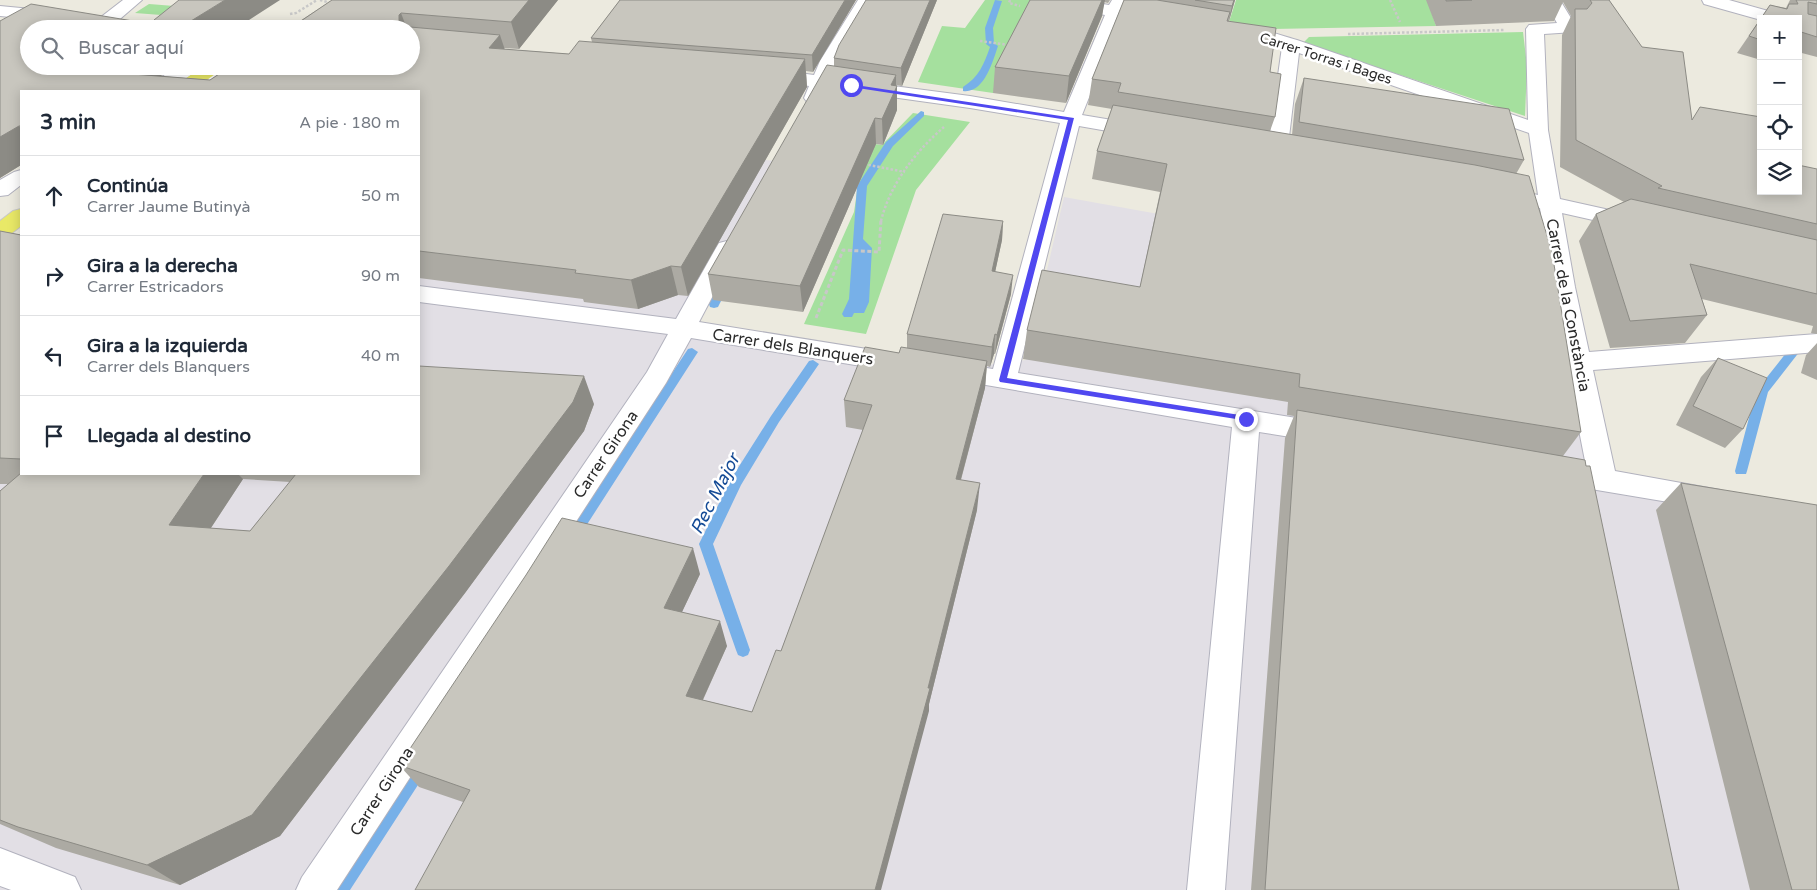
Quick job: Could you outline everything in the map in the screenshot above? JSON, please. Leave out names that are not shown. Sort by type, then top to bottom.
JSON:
[{"type":"main road","points":[[181,90],[204,75]]},
{"type":"main road","points":[[205,90],[227,75]]},
{"type":"main road","points":[[0,212],[20,198]]},
{"type":"main road","points":[[0,231],[20,217]]},
{"type":"street","points":[[109,20],[134,0]]},
{"type":"street","points":[[800,121],[822,81],[829,61],[866,0]]},
{"type":"street","points":[[1048,0],[1117,5],[1178,22]]},
{"type":"street","points":[[1535,29],[1568,28],[1552,0]]},
{"type":"street","points":[[1710,0],[1763,15]]},
{"type":"street","points":[[1003,380],[1071,118],[1117,5]]},
{"type":"street","points":[[0,11],[69,17]]},
{"type":"street","points":[[30,20],[41,14]]},
{"type":"street","points":[[11,31],[20,26]]},
{"type":"street","name":"Carrer Torras i Bages","points":[[1222,29],[1267,37],[1290,44],[1538,130]]},
{"type":"street","name":"Carrer de la Constància","points":[[1535,29],[1538,130],[1563,286],[1603,480]]},
{"type":"street","points":[[1277,154],[1290,44]]},
{"type":"street","points":[[750,74],[822,81],[1071,118],[1159,134]]},
{"type":"street","points":[[155,90],[178,75]]},
{"type":"street","points":[[193,90],[215,75]]},
{"type":"street","points":[[0,190],[20,177]]},
{"type":"street","points":[[1478,188],[1654,227]]},
{"type":"street","name":"Carrer Girona","points":[[315,890],[657,377],[738,229]]},
{"type":"street","points":[[0,237],[20,240]]},
{"type":"street","name":"Carrer dels Blanquers","points":[[420,294],[683,328],[1352,437]]},
{"type":"street","points":[[1579,362],[1817,343]]},
{"type":"street","points":[[1206,890],[1246,419]]},
{"type":"street","points":[[1536,468],[1730,502]]},
{"type":"street","points":[[0,867],[62,890]]},
{"type":"path","points":[[290,14],[296,13],[318,0],[338,4]]},
{"type":"path","points":[[1390,0],[1400,22]]},
{"type":"path","points":[[1340,34],[1535,29]]},
{"type":"path","points":[[980,41],[1013,45]]},
{"type":"path","points":[[868,157],[864,164],[905,172]]},
{"type":"path","points":[[804,348],[843,250],[873,252]]},
{"type":"shaded area","points":[[420,126],[776,161],[690,323],[964,368],[1026,360],[1064,197],[1563,287],[1603,480],[1817,518],[1817,890],[0,890],[0,248],[20,234],[20,475],[420,475]]},
{"type":"green space","points":[[985,0],[1031,0],[1037,8],[993,93],[918,82],[942,26],[965,28]]},
{"type":"green space","points":[[1236,0],[1467,0],[1431,11],[1436,26],[1272,29],[1229,22]]},
{"type":"green space","points":[[149,4],[187,7],[174,16],[135,13]]},
{"type":"green space","points":[[1523,32],[1527,66],[1525,116],[1303,43],[1309,37]]},
{"type":"green space","points":[[913,113],[970,122],[916,190],[866,334],[804,324],[854,212],[858,185],[810,135],[882,145]]},
{"type":"building","points":[[179,0],[225,0],[193,20],[154,20]]},
{"type":"building","points":[[332,0],[529,0],[511,22],[401,13],[399,20],[302,20]]},
{"type":"building","points":[[620,0],[845,0],[812,55],[591,38]]},
{"type":"building","points":[[866,0],[930,0],[901,68],[834,58],[839,45]]},
{"type":"building","points":[[1030,0],[1102,0],[1069,76],[995,67]]},
{"type":"building","points":[[1124,0],[1157,0],[1230,12],[1227,21],[1276,28],[1270,72],[1281,74],[1275,117],[1118,92],[1121,83],[1092,79]]},
{"type":"building","points":[[1195,0],[1234,0],[1232,6]]},
{"type":"building","points":[[1590,0],[1609,0],[1642,47],[1683,52],[1692,120],[1700,107],[1757,116],[1757,195],[1802,195],[1802,166],[1817,169],[1817,224],[1658,188],[1662,186],[1576,140],[1575,9],[1587,9],[1592,3]]},
{"type":"building","points":[[1796,0],[1817,0],[1817,4],[1808,2],[1808,14],[1817,16],[1817,37],[1802,32],[1802,15],[1763,15],[1770,5],[1787,9],[1789,4],[1798,4]]},
{"type":"building","points":[[31,4],[127,20],[20,20],[20,75],[145,75],[210,80],[218,75],[420,75],[420,28],[500,35],[489,48],[569,54],[579,41],[805,59],[681,267],[671,266],[631,280],[575,273],[576,270],[420,251],[420,90],[20,90],[20,126],[0,137],[0,21]]},
{"type":"building","points":[[1757,24],[1757,39],[1749,36]]},
{"type":"building","points":[[827,65],[896,75],[891,85],[897,86],[882,119],[875,118],[800,286],[708,274]]},
{"type":"building","points":[[1304,78],[1509,109],[1524,160],[1299,122]]},
{"type":"building","points":[[1113,105],[1475,165],[1529,176],[1552,252],[1581,432],[1299,387],[1300,374],[1027,330],[1042,270],[1140,287],[1167,164],[1097,151]]},
{"type":"building","points":[[1631,199],[1817,240],[1817,294],[1690,264],[1707,315],[1630,321],[1596,214]]},
{"type":"building","points":[[943,214],[1003,221],[992,271],[1013,275],[992,347],[907,334]]},
{"type":"building","points":[[0,231],[20,235],[20,459],[0,458]]},
{"type":"building","points":[[865,347],[899,353],[901,347],[987,361],[956,479],[980,483],[928,688],[930,688],[875,890],[415,890],[470,790],[399,765],[562,518],[693,548],[664,608],[720,621],[686,696],[752,712],[776,650],[781,651],[872,405],[844,400]]},
{"type":"building","points":[[1718,358],[1767,378],[1743,429],[1693,406]]},
{"type":"building","points":[[420,366],[584,376],[573,402],[449,566],[252,815],[147,865],[0,820],[0,491],[20,474],[203,475],[169,525],[250,531],[295,475],[420,475]]},
{"type":"building","points":[[1297,410],[1585,460],[1586,466],[1590,466],[1679,890],[1265,890]]},
{"type":"building","points":[[1681,483],[1817,505],[1817,890],[1792,890]]},
{"type":"waterway","name":"Rec Major","points":[[966,89],[981,76],[989,60],[994,46],[990,44],[989,28],[998,1]]},
{"type":"waterway","name":"Rec Major","points":[[850,309],[854,299],[862,186],[889,144],[921,114]]},
{"type":"waterway","points":[[850,309],[860,310],[864,302],[867,248],[859,240]]},
{"type":"waterway","points":[[714,304],[724,285]]},
{"type":"waterway","name":"Rec Major","points":[[848,314],[850,309]]},
{"type":"waterway","points":[[1741,471],[1762,391],[1794,351]]},
{"type":"waterway","points":[[572,536],[692,352]]},
{"type":"waterway","name":"Rec Major","points":[[743,650],[706,544],[736,483],[775,419],[813,364]]},
{"type":"waterway","points":[[340,890],[421,766]]},
{"type":"route","points":[[851,85],[1071,118],[1003,380],[1246,419]]}]
